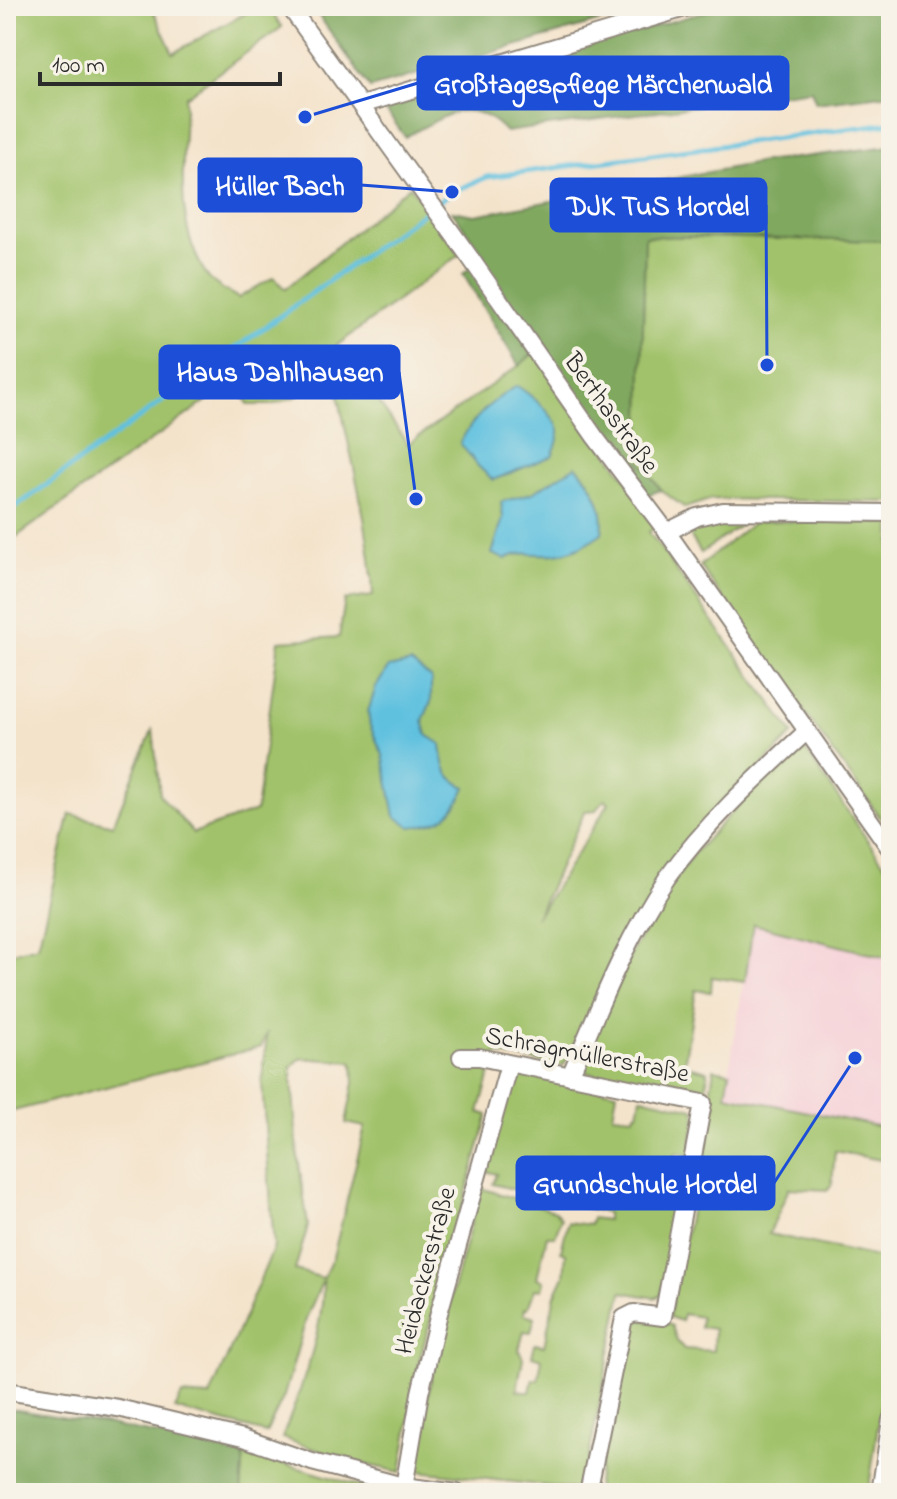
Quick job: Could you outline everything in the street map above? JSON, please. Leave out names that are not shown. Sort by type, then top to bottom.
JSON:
[{"type":"street","name":"Berthastraße","points":[[289,6],[891,850]]},
{"type":"street","points":[[361,105],[692,6]]},
{"type":"street","points":[[667,532],[697,517],[723,511],[891,513]]},
{"type":"street","points":[[570,1076],[627,946],[668,877],[722,812],[806,732]]},
{"type":"street","name":"Schragmüllerstraße","points":[[461,1057],[479,1057],[703,1103],[663,1317],[634,1313],[624,1318],[588,1493]]},
{"type":"street","name":"Heidackerstraße","points":[[403,1490],[420,1393],[439,1313],[509,1064]]},
{"type":"street","points":[[6,1391],[118,1408],[243,1438],[403,1490],[457,1493]]},
{"type":"street","points":[[880,1493],[891,1420]]},
{"type":"shaded area","points":[[753,924],[891,959],[891,1129],[725,1095]]},
{"type":"green space","points":[[6,6],[151,6],[173,53],[246,13],[242,6],[267,6],[282,27],[185,97],[183,190],[189,235],[208,277],[238,298],[274,277],[285,289],[410,186],[460,254],[312,364],[298,396],[271,405],[249,405],[233,382],[6,544]]},
{"type":"green space","points":[[312,6],[653,6],[370,88]]},
{"type":"green space","points":[[724,6],[891,6],[891,94],[816,103],[811,90],[506,132],[481,114],[457,112],[405,137],[383,106]]},
{"type":"green space","points":[[891,146],[891,241],[645,236],[640,461],[661,490],[644,496],[540,347],[519,366],[463,274],[484,256],[452,211],[475,215],[763,162]]},
{"type":"green space","points":[[645,236],[891,241],[891,502],[712,499],[685,508],[661,490],[640,461]]},
{"type":"green space","points":[[534,352],[659,524],[649,532],[793,734],[692,837],[563,1066],[496,1054],[479,1112],[488,1115],[420,1358],[401,1472],[353,1462],[282,1438],[315,1339],[323,1299],[323,1280],[307,1316],[284,1396],[266,1433],[175,1409],[182,1395],[210,1397],[274,1247],[262,1084],[267,1032],[261,1047],[6,1113],[6,954],[38,946],[70,814],[113,825],[153,729],[160,795],[193,833],[256,811],[279,641],[339,637],[345,600],[373,596],[367,538],[333,367],[344,353],[408,444]],"holes":[[[605,799],[609,803],[536,918],[585,811],[596,810]],[[302,1058],[353,1062],[354,1083],[346,1123],[365,1127],[333,1257],[323,1278],[295,1270],[308,1226],[298,1157],[291,1067]]]},
{"type":"green space","points":[[729,518],[751,518],[701,553],[688,532]]},
{"type":"green space","points":[[755,521],[891,523],[891,833],[700,566]]},
{"type":"green space","points":[[799,749],[806,751],[891,874],[891,959],[753,924],[745,982],[712,977],[711,992],[696,990],[684,1065],[708,1071],[705,1096],[578,1071],[633,950],[665,894],[693,854],[772,769]]},
{"type":"green space","points":[[714,1069],[730,1072],[726,1095],[891,1129],[891,1162],[835,1151],[832,1184],[827,1190],[789,1188],[769,1234],[891,1260],[891,1336],[869,1487],[861,1486],[860,1493],[597,1493],[627,1325],[636,1319],[668,1324],[684,1349],[713,1351],[714,1329],[700,1327],[701,1317],[683,1314],[681,1321],[669,1317]]},
{"type":"green space","points":[[522,1074],[617,1092],[613,1115],[634,1117],[638,1113],[641,1097],[694,1109],[696,1115],[690,1155],[676,1153],[669,1186],[681,1189],[661,1295],[655,1298],[622,1292],[582,1490],[419,1471],[414,1467],[439,1340],[481,1188],[555,1211],[561,1219],[555,1236],[547,1236],[537,1278],[544,1281],[542,1290],[535,1289],[528,1308],[525,1308],[524,1314],[535,1317],[531,1332],[524,1331],[519,1350],[523,1358],[517,1390],[530,1392],[533,1379],[538,1380],[542,1359],[532,1356],[535,1344],[544,1346],[555,1295],[564,1276],[566,1253],[561,1251],[568,1222],[590,1225],[592,1218],[607,1220],[607,1213],[493,1184],[497,1174],[485,1171],[511,1081]]},
{"type":"green space","points":[[6,1408],[244,1452],[241,1493],[6,1493]]},
{"type":"green space","points":[[244,1452],[377,1491],[377,1493],[241,1493]]},
{"type":"water","points":[[517,386],[553,418],[559,430],[558,440],[552,456],[493,480],[460,443],[484,410]]},
{"type":"water","points":[[576,466],[597,497],[602,515],[602,533],[562,553],[524,554],[505,559],[492,554],[503,518],[501,502],[532,493]]},
{"type":"water","points":[[411,663],[431,678],[431,702],[423,720],[427,735],[441,744],[449,775],[466,787],[457,805],[446,817],[431,824],[411,827],[395,816],[383,755],[370,726],[368,712],[376,687],[388,668]]},
{"type":"waterway","points":[[6,514],[452,192],[487,177],[891,123]]},
{"type":"place","name":"Großtagespflege Märchenwald","points":[[305,117]]},
{"type":"place","name":"Hüller Bach","points":[[452,192]]},
{"type":"place","name":"DJK TuS Hordel","points":[[767,365]]},
{"type":"place","name":"Haus Dahlhausen","points":[[416,499]]},
{"type":"place","name":"Grundschule Hordel","points":[[855,1058]]}]
